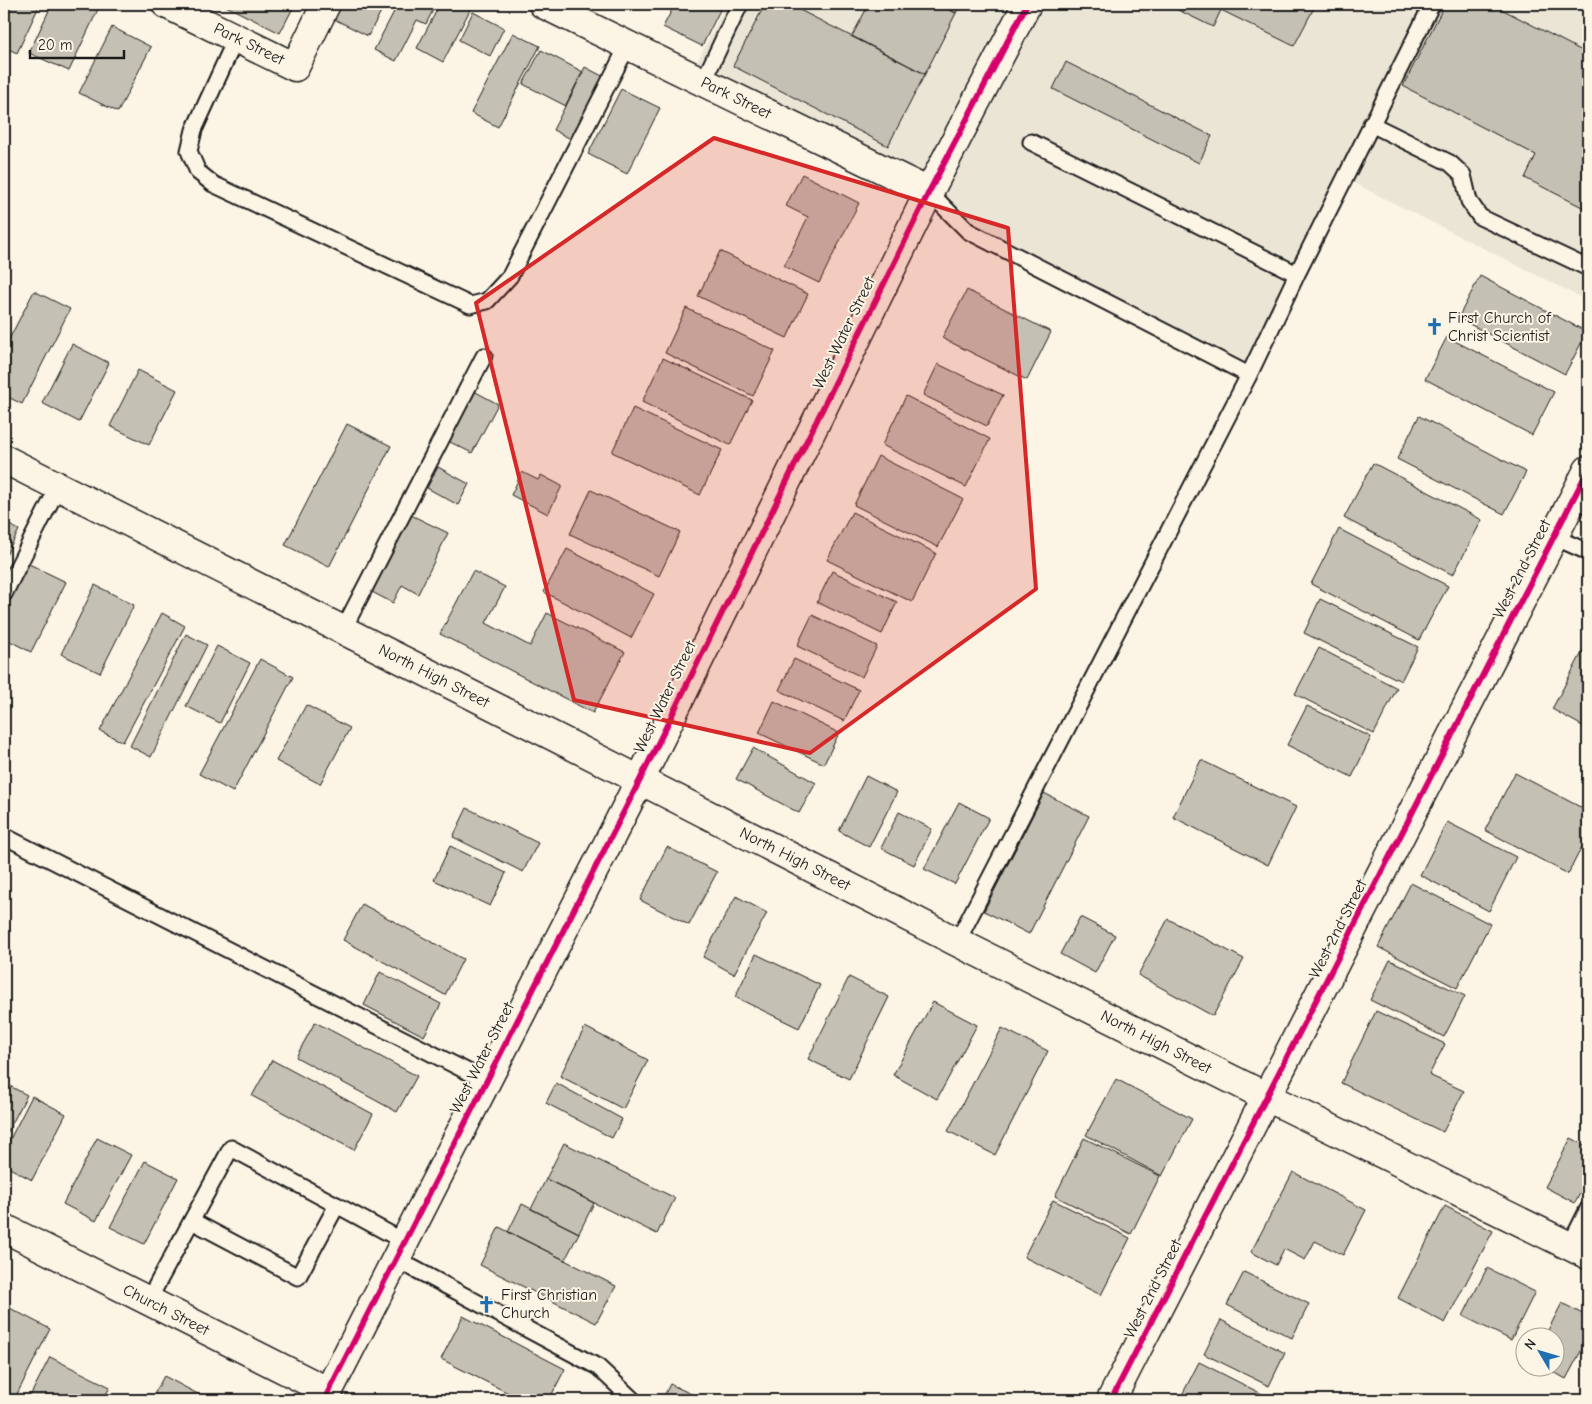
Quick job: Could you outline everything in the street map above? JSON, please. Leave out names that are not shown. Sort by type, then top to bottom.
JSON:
[{"type":"street","name":"Park Street","points":[[166,4],[295,67],[326,4]]},
{"type":"street","name":"Park Street","points":[[543,4],[928,192]]},
{"type":"street","name":"West Water Street","points":[[327,1396],[640,780],[928,192],[1027,4]]},
{"type":"street","name":"North High Street","points":[[4,459],[1267,1098],[1579,1250]]},
{"type":"street","name":"West 2nd Street","points":[[1111,1400],[1588,470]]},
{"type":"street","name":"Church Street","points":[[4,1228],[148,1301],[327,1396]]},
{"type":"lane","points":[[703,82],[740,4]]},
{"type":"lane","points":[[957,942],[1249,374],[1432,4]]},
{"type":"lane","points":[[236,38],[194,130],[189,151],[198,172],[213,184],[470,305],[488,300],[510,276],[628,46]]},
{"type":"lane","points":[[1371,124],[1450,163],[1463,176],[1469,200],[1480,217],[1588,268]]},
{"type":"lane","points":[[1031,142],[1297,274]]},
{"type":"lane","points":[[928,192],[968,231],[1249,374]]},
{"type":"lane","points":[[343,630],[484,356]]},
{"type":"lane","points":[[4,594],[58,487]]},
{"type":"lane","points":[[1554,537],[1588,552]]},
{"type":"lane","points":[[4,836],[486,1081]]},
{"type":"lane","points":[[148,1301],[231,1148],[337,1205],[400,1250],[598,1367],[634,1400]]},
{"type":"lane","points":[[192,1221],[298,1277],[337,1205]]},
{"type":"lane","points":[[1579,1250],[1588,1209]]},
{"type":"highlighted area","points":[[714,138],[1008,228],[1036,589],[810,753],[574,700],[476,303]]},
{"type":"shaded area","points":[[726,4],[1588,4],[1588,301],[1338,175],[1244,367],[686,84]]},
{"type":"building","points":[[4,4],[40,4],[17,53],[4,47]]},
{"type":"building","points":[[52,4],[100,5],[69,71],[29,53]]},
{"type":"building","points":[[222,4],[295,4],[280,33]]},
{"type":"building","points":[[336,4],[385,4],[368,36],[330,17]]},
{"type":"building","points":[[398,4],[436,4],[426,24],[417,20],[396,61],[374,50]]},
{"type":"building","points":[[440,4],[462,4],[471,8],[443,62],[417,48]]},
{"type":"building","points":[[675,4],[723,4],[702,46],[663,27]]},
{"type":"building","points":[[765,4],[788,4],[925,74],[888,146],[733,66]]},
{"type":"building","points":[[869,4],[938,4],[956,13],[925,74],[852,36]]},
{"type":"building","points":[[938,4],[961,4],[956,13]]},
{"type":"building","points":[[1166,4],[1316,4],[1294,46],[1221,10],[1213,27]]},
{"type":"building","points":[[1445,4],[1492,4],[1588,54],[1588,210],[1525,178],[1536,155],[1403,86]]},
{"type":"building","points":[[473,12],[504,28],[490,56],[459,40]]},
{"type":"building","points":[[112,27],[151,47],[118,112],[79,93]]},
{"type":"building","points":[[513,33],[540,46],[498,127],[471,113]]},
{"type":"building","points":[[541,50],[583,72],[566,106],[523,84]]},
{"type":"building","points":[[1066,62],[1212,136],[1199,163],[1053,89]]},
{"type":"building","points":[[585,67],[608,79],[575,141],[553,130]]},
{"type":"building","points":[[621,89],[660,108],[627,174],[588,154]]},
{"type":"building","points":[[802,174],[859,203],[819,283],[784,266],[808,217],[786,206]]},
{"type":"building","points":[[720,251],[808,294],[787,338],[698,296]]},
{"type":"building","points":[[1480,276],[1587,332],[1565,374],[1458,318]]},
{"type":"building","points":[[967,290],[1051,332],[1027,380],[942,338]]},
{"type":"building","points":[[34,291],[70,309],[22,404],[4,395],[4,349]]},
{"type":"building","points":[[686,308],[775,351],[753,396],[665,353]]},
{"type":"building","points":[[1447,337],[1554,392],[1532,435],[1425,379]]},
{"type":"building","points":[[72,344],[109,363],[79,422],[42,403]]},
{"type":"building","points":[[663,358],[752,400],[730,445],[642,402]]},
{"type":"building","points":[[938,364],[1003,395],[987,426],[923,395]]},
{"type":"building","points":[[138,370],[177,390],[149,445],[110,426]]},
{"type":"building","points":[[472,390],[498,404],[472,453],[446,440]]},
{"type":"building","points":[[906,396],[990,439],[966,487],[882,445]]},
{"type":"building","points":[[633,408],[722,450],[700,495],[612,452]]},
{"type":"building","points":[[1419,416],[1526,472],[1504,514],[1397,459]]},
{"type":"building","points":[[347,424],[391,446],[329,567],[285,545]]},
{"type":"building","points":[[878,456],[963,499],[938,547],[854,505]]},
{"type":"building","points":[[1373,463],[1482,520],[1453,575],[1344,518]]},
{"type":"building","points":[[438,467],[469,484],[458,505],[427,488]]},
{"type":"building","points":[[522,472],[538,480],[541,475],[562,486],[548,514],[511,495]]},
{"type":"building","points":[[591,490],[680,532],[659,576],[570,534]]},
{"type":"building","points":[[852,512],[936,553],[912,602],[827,560]]},
{"type":"building","points":[[409,514],[448,533],[418,594],[402,585],[393,603],[372,592]]},
{"type":"building","points":[[4,522],[19,530],[4,559]]},
{"type":"building","points":[[1339,529],[1448,586],[1419,640],[1311,584]]},
{"type":"building","points":[[567,549],[654,594],[631,638],[544,592]]},
{"type":"building","points":[[27,563],[66,582],[31,652],[4,638],[4,611]]},
{"type":"building","points":[[473,571],[505,587],[486,623],[530,646],[547,613],[625,652],[593,713],[440,634]]},
{"type":"building","points":[[832,571],[897,602],[882,634],[817,602]]},
{"type":"building","points":[[95,585],[134,605],[100,673],[61,654]]},
{"type":"building","points":[[1320,599],[1418,647],[1401,681],[1304,633]]},
{"type":"building","points":[[162,613],[185,626],[123,742],[100,731]]},
{"type":"building","points":[[812,615],[877,646],[862,677],[797,646]]},
{"type":"building","points":[[186,634],[207,645],[151,757],[130,746]]},
{"type":"building","points":[[217,646],[250,663],[220,723],[186,706]]},
{"type":"building","points":[[1585,647],[1588,649],[1588,729],[1552,709]]},
{"type":"building","points":[[1319,648],[1397,688],[1374,734],[1295,694]]},
{"type":"building","points":[[260,659],[293,677],[233,792],[199,774]]},
{"type":"building","points":[[794,659],[859,690],[844,721],[779,690]]},
{"type":"building","points":[[774,701],[839,733],[824,764],[759,733]]},
{"type":"building","points":[[306,705],[350,728],[320,784],[276,761]]},
{"type":"building","points":[[1307,706],[1371,737],[1352,777],[1287,745]]},
{"type":"building","points":[[753,748],[816,783],[799,813],[736,779]]},
{"type":"building","points":[[1201,760],[1296,807],[1268,865],[1173,817]]},
{"type":"building","points":[[1515,773],[1588,811],[1588,835],[1568,874],[1485,830]]},
{"type":"building","points":[[866,776],[897,792],[869,847],[839,831]]},
{"type":"building","points":[[1044,793],[1089,816],[1029,934],[984,911]]},
{"type":"building","points":[[959,802],[989,818],[955,884],[924,869]]},
{"type":"building","points":[[467,808],[538,843],[523,872],[453,837]]},
{"type":"building","points":[[899,812],[932,829],[914,865],[881,848]]},
{"type":"building","points":[[1447,822],[1516,857],[1489,911],[1420,875]]},
{"type":"building","points":[[450,846],[506,873],[490,906],[434,880]]},
{"type":"building","points":[[667,847],[717,872],[689,925],[640,900]]},
{"type":"building","points":[[1411,883],[1490,924],[1457,988],[1378,947]]},
{"type":"building","points":[[736,896],[767,913],[734,974],[703,957]]},
{"type":"building","points":[[362,904],[463,959],[445,995],[343,940]]},
{"type":"building","points":[[1080,917],[1115,935],[1095,973],[1060,954]]},
{"type":"building","points":[[1168,919],[1244,959],[1213,1016],[1138,975]]},
{"type":"building","points":[[756,954],[820,985],[799,1028],[735,997]]},
{"type":"building","points":[[1390,960],[1465,996],[1444,1037],[1370,1000]]},
{"type":"building","points":[[380,972],[441,1004],[424,1036],[364,1005]]},
{"type":"building","points":[[849,977],[889,997],[849,1079],[808,1059]]},
{"type":"building","points":[[933,1002],[977,1025],[937,1099],[893,1075]]},
{"type":"building","points":[[1376,1011],[1445,1044],[1429,1075],[1464,1091],[1443,1132],[1341,1083]]},
{"type":"building","points":[[315,1022],[417,1076],[397,1112],[296,1057]]},
{"type":"building","points":[[585,1027],[648,1060],[623,1109],[560,1076]]},
{"type":"building","points":[[1002,1028],[1048,1051],[995,1155],[948,1131]]},
{"type":"building","points":[[272,1060],[373,1114],[354,1150],[252,1096]]},
{"type":"building","points":[[1116,1079],[1192,1119],[1162,1176],[1086,1135]]},
{"type":"building","points":[[4,1083],[27,1095],[4,1139]]},
{"type":"building","points":[[556,1083],[622,1119],[612,1138],[546,1103]]},
{"type":"building","points":[[32,1096],[66,1114],[32,1180],[4,1165],[4,1151]]},
{"type":"building","points":[[97,1138],[131,1155],[96,1221],[63,1204]]},
{"type":"building","points":[[1084,1138],[1160,1176],[1131,1234],[1055,1196]]},
{"type":"building","points":[[1571,1138],[1588,1147],[1588,1178],[1575,1203],[1545,1187]]},
{"type":"building","points":[[564,1143],[675,1198],[657,1234],[546,1179]]},
{"type":"building","points":[[145,1161],[178,1178],[144,1244],[110,1227]]},
{"type":"building","points":[[1293,1172],[1366,1210],[1343,1255],[1315,1241],[1305,1260],[1284,1249],[1276,1265],[1251,1252]]},
{"type":"building","points":[[546,1179],[594,1203],[579,1233],[531,1209]]},
{"type":"building","points":[[1053,1200],[1130,1238],[1101,1295],[1024,1257]]},
{"type":"building","points":[[522,1204],[579,1233],[565,1260],[508,1232]]},
{"type":"building","points":[[1445,1206],[1493,1231],[1445,1323],[1398,1298]]},
{"type":"building","points":[[499,1227],[616,1286],[596,1323],[480,1265]]},
{"type":"building","points":[[1487,1268],[1535,1292],[1518,1326],[1514,1326],[1514,1334],[1511,1340],[1463,1316]]},
{"type":"building","points":[[1244,1272],[1309,1304],[1292,1338],[1227,1305]]},
{"type":"building","points":[[1562,1303],[1588,1317],[1588,1338],[1566,1379],[1561,1376],[1564,1376],[1564,1326],[1550,1326]]},
{"type":"building","points":[[4,1305],[50,1329],[14,1400],[4,1400]]},
{"type":"building","points":[[463,1316],[565,1369],[549,1400],[522,1400],[441,1359]]},
{"type":"building","points":[[1221,1320],[1285,1353],[1269,1386],[1204,1354]]},
{"type":"building","points":[[50,1357],[110,1387],[103,1400],[28,1400]]},
{"type":"building","points":[[1199,1362],[1264,1395],[1261,1400],[1192,1400],[1182,1395]]},
{"type":"building","points":[[164,1376],[209,1400],[151,1400]]},
{"type":"building","points":[[670,1384],[704,1400],[662,1400]]},
{"type":"cycle path","points":[[324,1400],[640,780],[929,192],[1027,4]]},
{"type":"cycle path","points":[[1111,1400],[1588,470]]},
{"type":"place","name":"First Church of Christ Scientist","points":[[1434,327]]},
{"type":"place","name":"First Christian Church","points":[[487,1304]]}]
